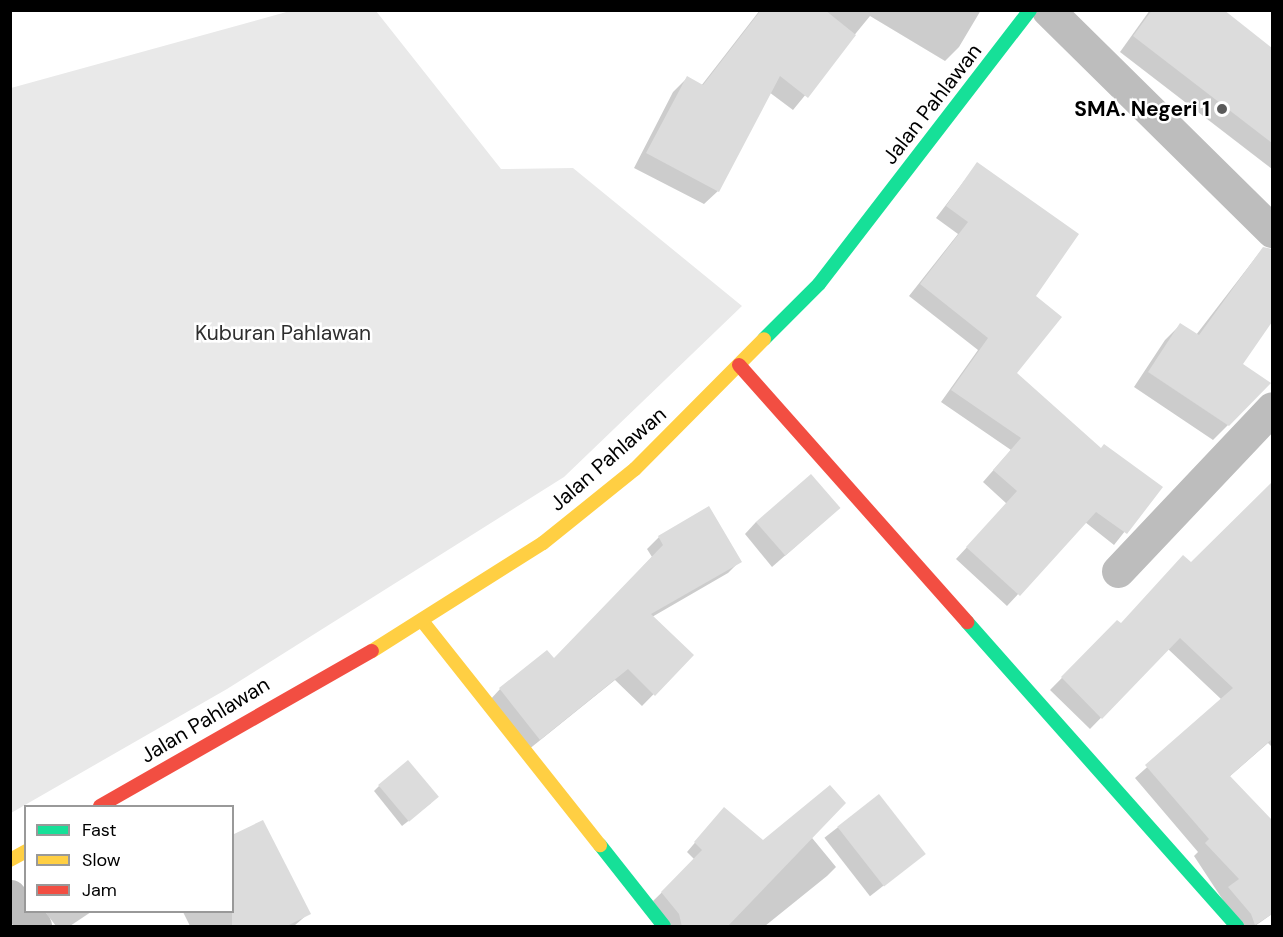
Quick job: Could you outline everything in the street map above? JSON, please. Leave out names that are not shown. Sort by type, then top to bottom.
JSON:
[{"type":"main road","name":"Jalan Pahlawan","points":[[103,805],[423,622],[543,543],[635,469],[819,284],[1030,10]]},
{"type":"main road","points":[[739,365],[1237,927]]},
{"type":"main road","points":[[423,622],[664,927]]},
{"type":"main road","points":[[10,860],[24,852]]},
{"type":"street","points":[[1048,10],[1272,231]]},
{"type":"street","points":[[1118,571],[1272,408]]},
{"type":"street","points":[[10,896],[35,927]]},
{"type":"green space","name":"Kuburan Pahlawan","points":[[290,11],[376,11],[501,169],[573,168],[742,306],[564,477],[227,689],[11,813],[11,88]]},
{"type":"building","points":[[761,10],[825,10],[856,35],[808,98],[780,76],[719,192],[646,153],[687,76],[703,85]]},
{"type":"building","points":[[1152,10],[1224,10],[1272,48],[1272,143],[1133,36]]},
{"type":"building","points":[[977,162],[1079,234],[1036,296],[1062,317],[1017,373],[1101,448],[1104,444],[1163,487],[1127,534],[1096,512],[1020,596],[966,547],[1017,491],[993,470],[1021,438],[951,390],[988,338],[920,284],[968,222],[946,206]]},
{"type":"building","points":[[1263,247],[1272,249],[1272,322],[1243,364],[1271,383],[1229,426],[1148,372],[1180,323],[1199,335]]},
{"type":"building","points":[[811,474],[841,508],[785,556],[756,522]]},
{"type":"building","points":[[1272,482],[1272,739],[1230,776],[1272,820],[1272,914],[1255,925],[1251,914],[1228,887],[1239,879],[1205,843],[1209,839],[1145,765],[1233,688],[1180,638],[1102,719],[1061,677],[1117,620],[1121,623],[1183,555],[1191,562]]},
{"type":"building","points":[[709,506],[742,562],[651,614],[694,655],[655,696],[628,669],[540,740],[499,688],[547,650],[554,658],[663,545],[658,536]]},
{"type":"building","points":[[408,760],[439,797],[409,822],[378,785]]},
{"type":"building","points":[[830,785],[846,803],[727,927],[682,927],[679,914],[661,892],[702,850],[694,842],[724,807],[763,840]]},
{"type":"building","points":[[879,794],[926,854],[884,887],[837,827]]},
{"type":"building","points":[[263,820],[311,914],[285,927],[232,927],[234,834]]},
{"type":"traffic: fast","points":[[764,339],[819,284],[1030,10]]},
{"type":"traffic: fast","points":[[967,622],[1237,926]]},
{"type":"traffic: fast","points":[[600,845],[664,926]]},
{"type":"traffic: slow","points":[[372,651],[543,543],[635,469],[764,339]]},
{"type":"traffic: slow","points":[[423,622],[600,845]]},
{"type":"traffic: slow","points":[[10,860],[24,852]]},
{"type":"traffic: jam","points":[[739,365],[967,622]]},
{"type":"traffic: jam","points":[[102,805],[372,651]]},
{"type":"place","name":"SMA. Negeri 1","points":[[1222,109]]}]
